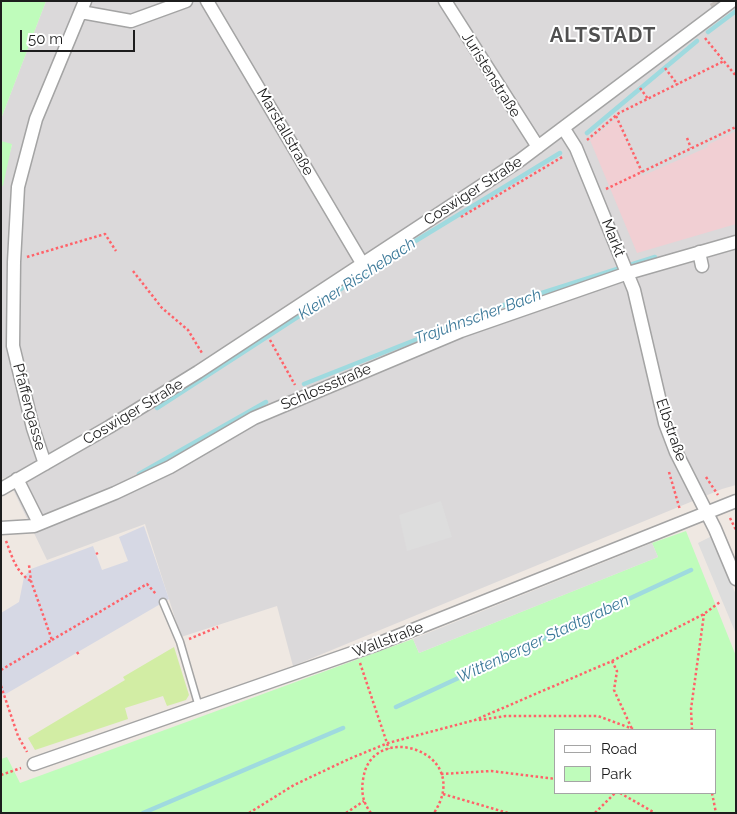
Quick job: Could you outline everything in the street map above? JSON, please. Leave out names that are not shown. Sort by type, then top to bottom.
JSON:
[{"type":"street","points":[[83,7],[131,21],[152,15],[186,1]]},
{"type":"street","name":"Marstallstraße","points":[[207,1],[362,263]]},
{"type":"street","name":"Juristenstraße","points":[[445,1],[524,129],[538,148]]},
{"type":"street","name":"Coswiger Straße","points":[[9,484],[109,427],[209,365],[538,148],[732,1]]},
{"type":"street","name":"Pfaffengasse","points":[[45,464],[33,428],[13,346],[14,262],[21,176],[36,119],[83,7]]},
{"type":"street","name":"Markt","points":[[564,129],[576,148],[626,268],[736,242]]},
{"type":"street","points":[[699,252],[702,266]]},
{"type":"street","name":"Elbstraße","points":[[626,268],[634,290],[665,423],[676,452],[706,511],[736,579]]},
{"type":"street","name":"Schlossstraße","points":[[1,528],[37,524],[124,489],[170,467],[254,418],[352,375],[626,268]]},
{"type":"street","points":[[9,484],[37,524]]},
{"type":"street","name":"Wallstraße","points":[[34,764],[356,652],[479,605],[706,511],[736,501]]},
{"type":"lane","points":[[163,602],[180,642],[199,707]]},
{"type":"path","points":[[696,28],[736,76]]},
{"type":"path","points":[[454,222],[576,148],[616,116],[618,112],[678,85],[724,61]]},
{"type":"path","points":[[666,70],[678,85]]},
{"type":"path","points":[[641,90],[648,99]]},
{"type":"path","points":[[616,116],[642,172]]},
{"type":"path","points":[[595,194],[736,127]]},
{"type":"path","points":[[687,138],[691,148]]},
{"type":"path","points":[[527,174],[529,178]]},
{"type":"path","points":[[14,262],[105,234],[116,251]]},
{"type":"path","points":[[134,271],[162,308],[188,330],[209,365]]},
{"type":"path","points":[[264,346],[278,336]]},
{"type":"path","points":[[271,342],[295,386]]},
{"type":"path","points":[[1,528],[15,564],[24,577],[31,581]]},
{"type":"path","points":[[29,565],[31,581],[52,640]]},
{"type":"path","points":[[1,670],[147,584],[163,602]]},
{"type":"path","points":[[249,813],[294,784],[349,758],[388,744],[475,720],[612,661],[704,614],[720,602]]},
{"type":"path","points":[[692,729],[691,709],[704,614]]},
{"type":"path","points":[[180,642],[218,627]]},
{"type":"path","points":[[356,652],[389,748]]},
{"type":"path","points":[[612,661],[617,671],[614,690],[633,729]]},
{"type":"path","points":[[1,686],[18,736],[34,764],[1,776]]},
{"type":"path","points":[[475,720],[516,715],[598,716],[630,729]]},
{"type":"path","points":[[371,813],[364,802],[362,789],[366,770],[378,755],[389,748],[405,747],[421,750],[437,764],[441,774],[443,794],[435,812]]},
{"type":"path","points":[[441,774],[491,771],[554,779]]},
{"type":"path","points":[[443,794],[508,813]]},
{"type":"path","points":[[595,813],[614,794]]},
{"type":"path","points":[[622,794],[655,813]]},
{"type":"path","points":[[712,794],[716,813]]},
{"type":"path","points":[[346,813],[364,802]]},
{"type":"shaded area","points":[[46,1],[736,1],[736,485],[722,489],[293,666],[277,606],[181,637],[145,524],[47,560],[7,477],[1,479],[1,185],[12,145],[1,141],[1,119]]},
{"type":"shaded area","points":[[616,119],[642,176],[708,147],[707,145],[736,131],[736,224],[637,253],[590,140]]},
{"type":"shaded area","points":[[441,501],[452,537],[407,551],[399,515]]},
{"type":"shaded area","points":[[144,526],[169,599],[4,695],[1,692],[1,613],[19,602],[24,577],[31,569],[93,546],[102,570],[128,561],[119,537]]},
{"type":"shaded area","points":[[712,536],[736,595],[736,634],[698,543]]},
{"type":"shaded area","points":[[652,543],[658,557],[419,653],[413,639]]},
{"type":"green space","points":[[1,1],[46,1],[1,119]]},
{"type":"green space","points":[[1,141],[12,144],[3,186],[1,185]]},
{"type":"green space","points":[[686,531],[736,656],[736,813],[1,813],[1,759],[7,757],[20,783],[413,639],[419,653],[658,557],[652,543]]},
{"type":"green space","points":[[174,647],[189,695],[186,700],[167,706],[163,696],[125,708],[128,719],[35,750],[28,738],[125,680],[123,677]]},
{"type":"waterway","name":"Kleiner Rischebach","points":[[708,32],[736,11]]},
{"type":"waterway","name":"Kleiner Rischebach","points":[[587,133],[697,41]]},
{"type":"waterway","name":"Kleiner Rischebach","points":[[157,408],[404,248],[560,153]]},
{"type":"waterway","name":"Trajuhnscher Bach","points":[[304,384],[501,306],[655,257]]},
{"type":"waterway","name":"Trajuhnscher Bach","points":[[139,474],[266,402]]},
{"type":"waterway","name":"Wittenberger Stadtgraben","points":[[396,707],[691,570]]},
{"type":"waterway","name":"Wittenberger Stadtgraben","points":[[143,813],[343,728]]},
{"type":"tunnel","points":[[715,1],[720,10]]},
{"type":"district","name":"ALTSTADT","points":[[603,36]]}]
